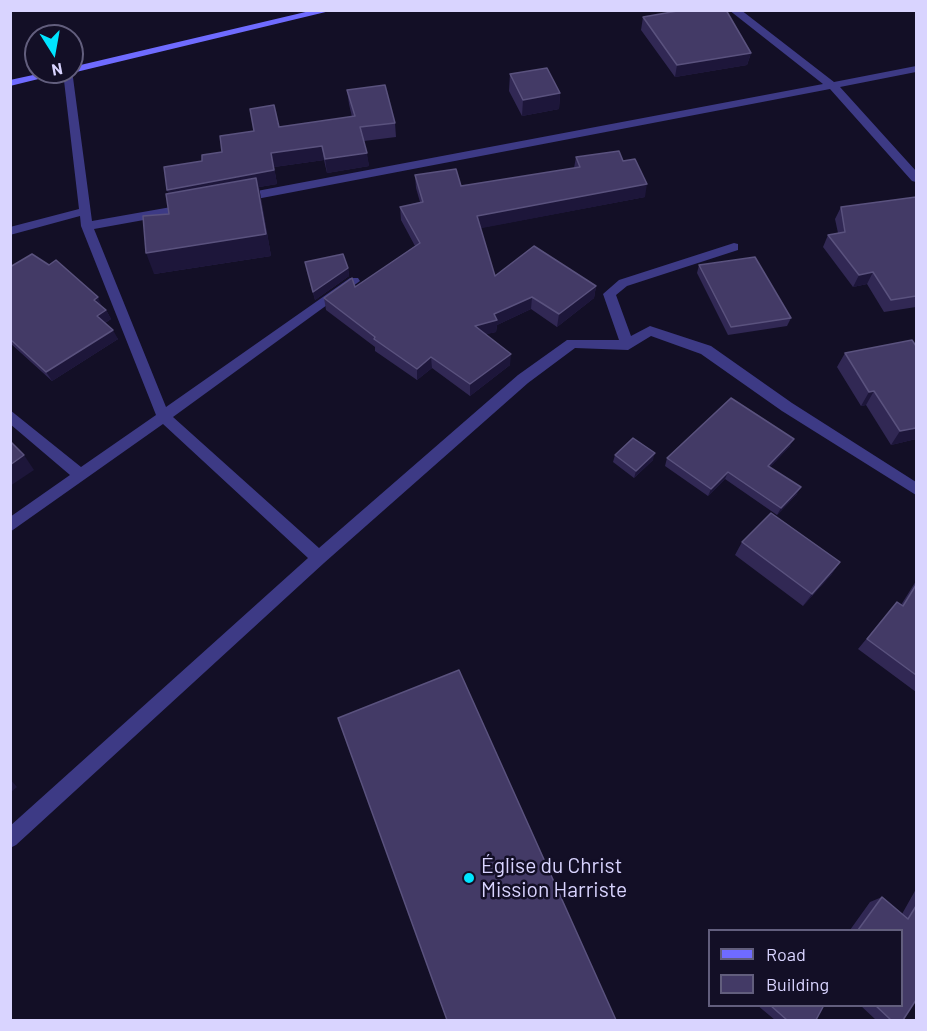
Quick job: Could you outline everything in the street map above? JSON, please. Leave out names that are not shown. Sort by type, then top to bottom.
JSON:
[{"type":"street","points":[[84,67],[329,10]]},
{"type":"street","points":[[734,10],[832,86],[916,178]]},
{"type":"street","points":[[229,200],[916,69]]},
{"type":"street","points":[[69,84],[87,226],[163,416],[319,558]]},
{"type":"street","points":[[87,226],[205,204]]},
{"type":"street","points":[[10,231],[85,211]]},
{"type":"street","points":[[628,345],[609,294],[623,283],[734,247]]},
{"type":"street","points":[[10,526],[354,281]]},
{"type":"street","points":[[10,839],[319,558],[523,379],[572,343],[628,345],[650,331],[706,350],[787,407],[916,489]]},
{"type":"street","points":[[10,415],[81,476]]},
{"type":"building","points":[[683,10],[726,10],[751,53],[677,65],[643,17]]},
{"type":"building","points":[[547,68],[560,93],[523,100],[510,74]]},
{"type":"building","points":[[385,85],[395,123],[360,127],[367,153],[325,159],[322,146],[271,153],[274,170],[167,190],[164,167],[202,161],[202,155],[222,152],[220,136],[254,131],[250,109],[274,105],[279,127],[355,116],[347,90]]},
{"type":"building","points":[[619,151],[623,161],[635,159],[647,184],[477,216],[495,276],[534,246],[596,286],[559,314],[532,297],[494,314],[497,320],[475,326],[511,354],[470,384],[431,357],[417,369],[374,339],[375,337],[324,298],[352,278],[355,287],[420,243],[400,207],[423,202],[415,175],[456,169],[461,186],[580,167],[576,157]]},
{"type":"building","points":[[256,178],[266,234],[146,253],[143,216],[169,214],[166,194]]},
{"type":"building","points":[[916,197],[916,296],[891,300],[873,272],[859,275],[828,235],[845,232],[841,207]]},
{"type":"building","points":[[32,254],[49,265],[56,260],[98,297],[94,300],[106,310],[97,316],[113,330],[46,372],[10,339],[10,267]]},
{"type":"building","points":[[343,254],[348,268],[313,292],[305,262]]},
{"type":"building","points":[[755,257],[791,318],[731,327],[699,265]]},
{"type":"building","points":[[912,340],[916,346],[916,428],[900,431],[874,391],[869,392],[845,353]]},
{"type":"building","points":[[731,398],[794,439],[768,466],[801,487],[781,508],[728,472],[711,489],[667,458]]},
{"type":"building","points":[[633,438],[655,453],[636,471],[615,455]]},
{"type":"building","points":[[10,441],[24,455],[10,465]]},
{"type":"building","points":[[771,513],[840,562],[812,594],[742,542]]},
{"type":"building","points":[[916,585],[916,675],[867,639],[897,602],[903,606]]},
{"type":"building","name":"Église du Christ Mission Harriste","points":[[459,670],[616,1020],[447,1020],[338,718]]},
{"type":"building","points":[[882,897],[908,919],[916,906],[916,1000],[903,1020],[891,1020],[877,1007],[903,1007],[903,929],[859,929]]},
{"type":"building","points":[[772,1007],[823,1007],[816,1020],[787,1020]]},
{"type":"place","name":"Église du Christ Mission Harriste","points":[[469,878]]}]
